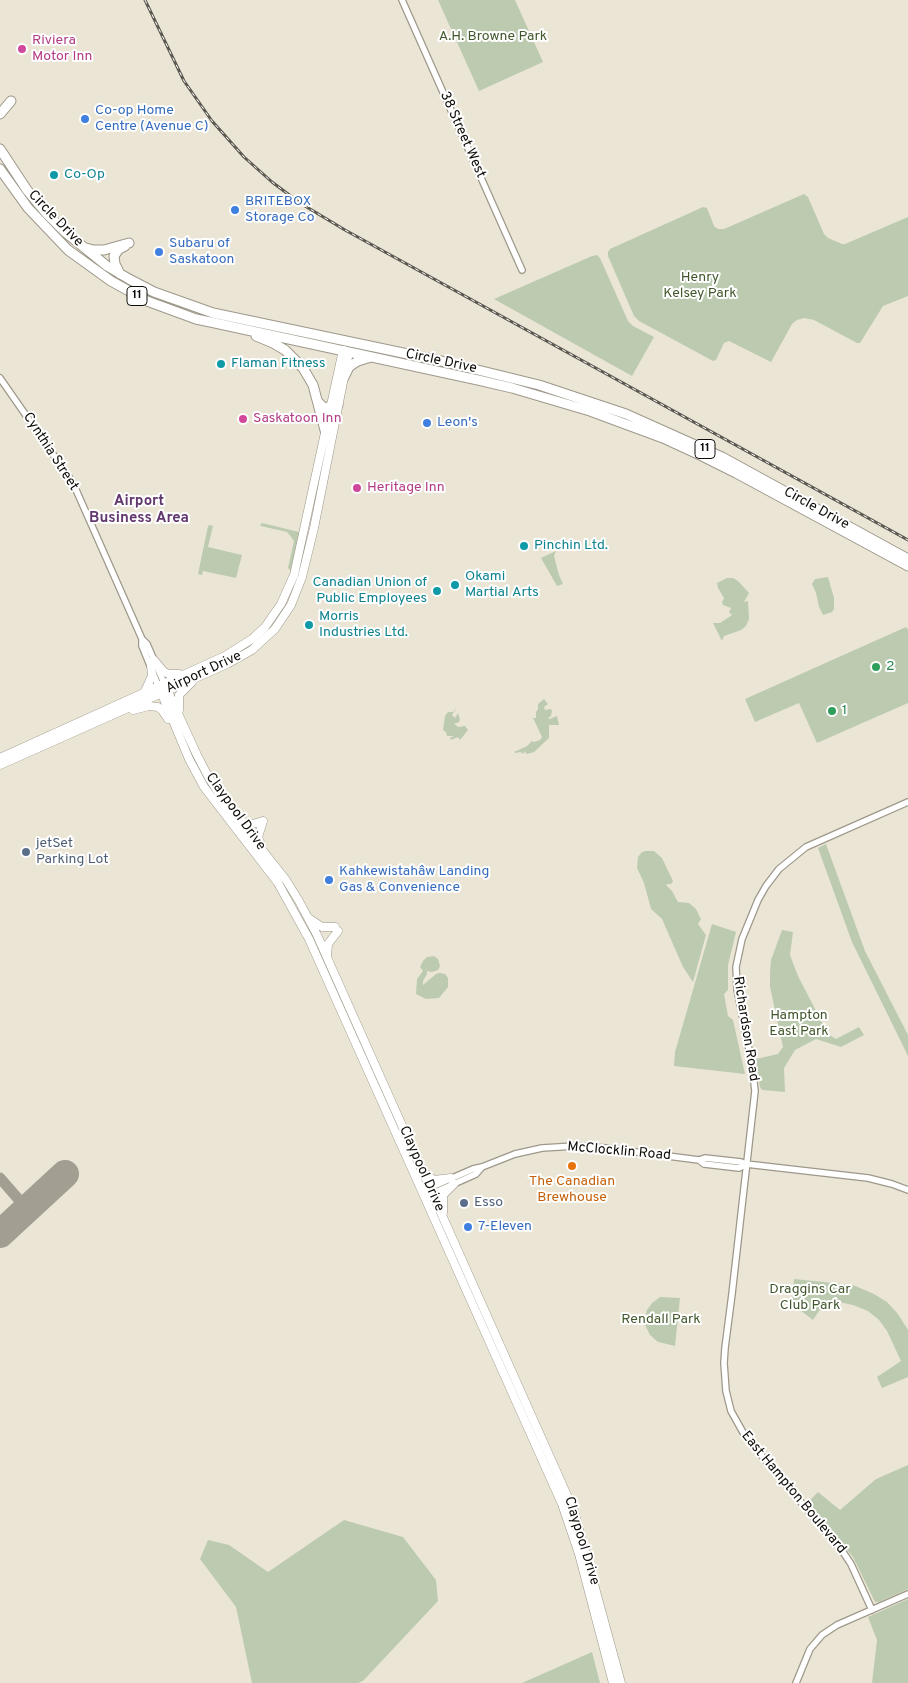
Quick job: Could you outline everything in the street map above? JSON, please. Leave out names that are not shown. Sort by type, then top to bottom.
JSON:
[{"type":"highway","points":[[0,114],[11,101]]},
{"type":"highway","name":"Circle Drive","points":[[0,148],[15,174],[56,224],[81,246],[120,274],[154,292],[201,310],[488,372],[539,385],[626,414],[722,457],[908,559]]},
{"type":"highway","name":"Circle Drive","points":[[0,169],[28,208],[68,250],[111,281],[147,301],[215,323],[346,350],[512,388],[590,411],[635,427],[736,473],[908,566]]},
{"type":"highway","points":[[81,246],[98,251],[129,243],[119,249],[114,256],[115,264],[120,274]]},
{"type":"highway","points":[[215,323],[228,329],[260,338],[285,350],[299,363],[313,385],[325,430]]},
{"type":"highway","points":[[301,332],[305,337],[342,346],[346,350],[352,348],[387,350]]},
{"type":"highway","points":[[343,379],[349,367],[358,361],[370,357],[378,358]]},
{"type":"highway","points":[[318,402],[324,408],[334,406]]},
{"type":"main road","name":"Airport Drive","points":[[195,674],[252,639],[265,627],[281,604],[290,586],[296,568],[325,430],[343,379],[346,350]]},
{"type":"main road","name":"Airport Drive","points":[[0,766],[112,715],[163,688],[195,674],[234,661],[258,645],[275,629],[291,605],[302,576],[310,546],[334,406],[346,350]]},
{"type":"main road","points":[[152,663],[169,674],[195,674]]},
{"type":"main road","points":[[144,692],[152,676],[152,663]]},
{"type":"main road","points":[[184,728],[178,707],[179,696],[195,674]]},
{"type":"main road","name":"Airport Drive","points":[[0,758],[144,692],[163,688]]},
{"type":"main road","name":"Claypool Drive","points":[[163,688],[209,778],[292,890],[308,917],[327,958],[422,1171],[428,1192],[445,1222],[574,1511],[621,1683]]},
{"type":"main road","name":"Claypool Drive","points":[[163,688],[179,736],[204,787],[278,882],[299,917],[428,1192],[562,1504],[578,1554],[613,1683]]},
{"type":"main road","points":[[112,715],[149,706],[158,707],[179,736]]},
{"type":"main road","points":[[237,818],[249,825],[263,821],[258,837],[264,851]]},
{"type":"main road","points":[[308,917],[320,926],[337,929],[328,944],[327,958]]},
{"type":"main road","points":[[422,1171],[434,1180],[453,1181]]},
{"type":"main road","points":[[445,1222],[442,1196],[453,1181]]},
{"type":"street","name":"38 Street West","points":[[402,0],[522,270]]},
{"type":"street","name":"Cynthia Street","points":[[0,378],[72,483],[142,639],[147,644],[152,663],[163,688]]},
{"type":"street","name":"Richardson Road","points":[[746,1164],[754,1099],[754,1080],[738,1000],[736,972],[742,938],[758,900],[775,873],[806,847],[908,802]]},
{"type":"street","name":"McClocklin Road","points":[[428,1192],[453,1181],[473,1169],[515,1154],[561,1146],[605,1148],[699,1160],[704,1164],[739,1168],[746,1164],[868,1178],[908,1190]]},
{"type":"street","name":"East Hampton Boulevard","points":[[746,1164],[725,1348],[725,1382],[728,1401],[735,1420],[744,1436],[846,1556],[872,1610]]},
{"type":"street","points":[[796,1683],[807,1654],[819,1638],[837,1625],[908,1594]]},
{"type":"green space","name":"A.H. Browne Park","points":[[438,0],[515,0],[543,62],[479,91]]},
{"type":"green space","name":"Henry Kelsey Park","points":[[804,194],[808,197],[824,234],[828,238],[842,244],[908,217],[908,296],[883,306],[860,343],[814,320],[804,318],[792,324],[771,362],[729,341],[724,343],[716,360],[713,361],[639,321],[634,316],[608,256],[610,249],[703,207],[707,208],[714,226],[718,229],[724,229]]},
{"type":"green space","name":"Henry Kelsey Park","points":[[597,255],[628,321],[633,326],[654,337],[632,376],[494,299]]},
{"type":"green space","points":[[262,523],[299,532],[300,535],[291,571],[288,568],[294,541],[287,532],[261,526]]},
{"type":"green space","points":[[208,526],[213,526],[208,547],[242,555],[236,578],[203,571],[202,575],[198,574]]},
{"type":"green space","points":[[556,551],[554,556],[563,584],[557,586],[541,558]]},
{"type":"green space","points":[[828,577],[834,598],[834,609],[832,612],[823,615],[812,584],[815,579]]},
{"type":"green space","points":[[727,578],[733,578],[738,581],[749,593],[744,602],[748,601],[749,619],[746,626],[741,630],[724,636],[722,641],[713,623],[720,623],[732,615],[729,612],[731,608],[723,605],[724,598],[717,583]]},
{"type":"green space","points":[[906,627],[908,630],[908,703],[817,743],[799,703],[755,722],[745,699]]},
{"type":"green space","points":[[544,699],[548,704],[544,707],[545,710],[551,709],[552,711],[551,716],[548,718],[557,716],[559,725],[549,725],[549,738],[534,752],[527,754],[524,751],[524,754],[514,752],[527,746],[532,741],[540,740],[542,737],[533,718],[536,718],[538,704]]},
{"type":"green space","points":[[457,707],[452,715],[455,718],[458,713],[460,720],[458,723],[454,723],[458,727],[465,726],[468,730],[460,740],[458,737],[451,740],[450,738],[454,736],[447,736],[443,730],[445,716],[448,712],[453,712]]},
{"type":"green space","points":[[826,844],[865,951],[908,1035],[908,1056],[852,942],[818,848]]},
{"type":"green space","points":[[654,851],[662,858],[673,881],[671,884],[666,885],[678,902],[689,903],[696,909],[701,919],[698,924],[706,935],[693,982],[683,967],[662,919],[651,909],[644,883],[637,868],[638,857],[642,852]]},
{"type":"green space","points":[[712,924],[736,932],[728,965],[728,990],[724,994],[728,1016],[733,1020],[745,1074],[674,1066],[675,1052]]},
{"type":"green space","name":"Hampton East Park","points":[[782,930],[793,932],[790,955],[798,976],[828,1034],[836,1039],[859,1027],[864,1035],[841,1047],[816,1039],[795,1050],[784,1068],[785,1092],[762,1090],[756,1059],[778,1054],[783,1047],[770,987],[771,960]]},
{"type":"green space","points":[[434,956],[438,959],[440,966],[438,970],[427,971],[423,985],[440,973],[445,974],[448,978],[448,987],[439,998],[426,999],[416,994],[417,979],[423,971],[420,967],[423,961],[427,957]]},
{"type":"green space","points":[[432,1202],[571,1514],[618,1683],[573,1525],[435,1213]]},
{"type":"green space","name":"Draggins Car Club Park","points":[[794,1279],[853,1285],[887,1302],[898,1314],[908,1330],[908,1377],[882,1388],[877,1377],[901,1361],[887,1331],[879,1320],[868,1311],[839,1302],[819,1311],[813,1320],[792,1304]]},
{"type":"green space","name":"Rendall Park","points":[[660,1297],[680,1298],[675,1346],[658,1342],[650,1335],[644,1323],[647,1310]]},
{"type":"green space","points":[[908,1465],[908,1589],[875,1602],[853,1557],[810,1505],[809,1501],[818,1492],[840,1510],[876,1479]]},
{"type":"green space","points":[[344,1520],[403,1537],[436,1580],[438,1601],[363,1681],[358,1683],[252,1683],[236,1607],[200,1559],[208,1540],[229,1545],[268,1572]]},
{"type":"green space","points":[[908,1599],[908,1683],[872,1683],[877,1640],[868,1617]]},
{"type":"green space","points":[[592,1652],[600,1683],[522,1683]]},
{"type":"taxiway","points":[[0,1178],[27,1209]]},
{"type":"runway","points":[[0,1234],[65,1174]]},
{"type":"railway","points":[[145,0],[184,81],[212,121],[244,157],[272,182],[300,203],[345,230],[908,540]]},
{"type":"place","name":"Riviera Motor Inn","points":[[22,49]]},
{"type":"place","name":"Co-op Home Centre (Avenue C)","points":[[85,119]]},
{"type":"place","name":"Co-Op","points":[[54,175]]},
{"type":"place","name":"BRITEBOX Storage Co","points":[[235,210]]},
{"type":"place","name":"Subaru of Saskatoon","points":[[159,252]]},
{"type":"place","name":"Flaman Fitness","points":[[221,364]]},
{"type":"place","name":"Saskatoon Inn","points":[[243,419]]},
{"type":"place","name":"Leon's","points":[[427,423]]},
{"type":"place","name":"Heritage Inn","points":[[357,488]]},
{"type":"place","name":"Pinchin Ltd.","points":[[524,546]]},
{"type":"place","name":"Okami Martial Arts","points":[[455,585]]},
{"type":"place","name":"Canadian Union of Public Employees","points":[[437,591]]},
{"type":"place","name":"Morris Industries Ltd.","points":[[309,625]]},
{"type":"place","name":"2","points":[[876,667]]},
{"type":"place","name":"1","points":[[832,711]]},
{"type":"place","name":"jetSet Parking Lot","points":[[26,852]]},
{"type":"place","name":"Kahkewistahâw Landing Gas & Convenience","points":[[329,880]]},
{"type":"place","name":"The Canadian Brewhouse","points":[[572,1166]]},
{"type":"place","name":"Esso","points":[[464,1203]]},
{"type":"place","name":"7-Eleven","points":[[468,1227]]},
{"type":"district","name":"Airport Business Area","points":[[139,510]]}]
